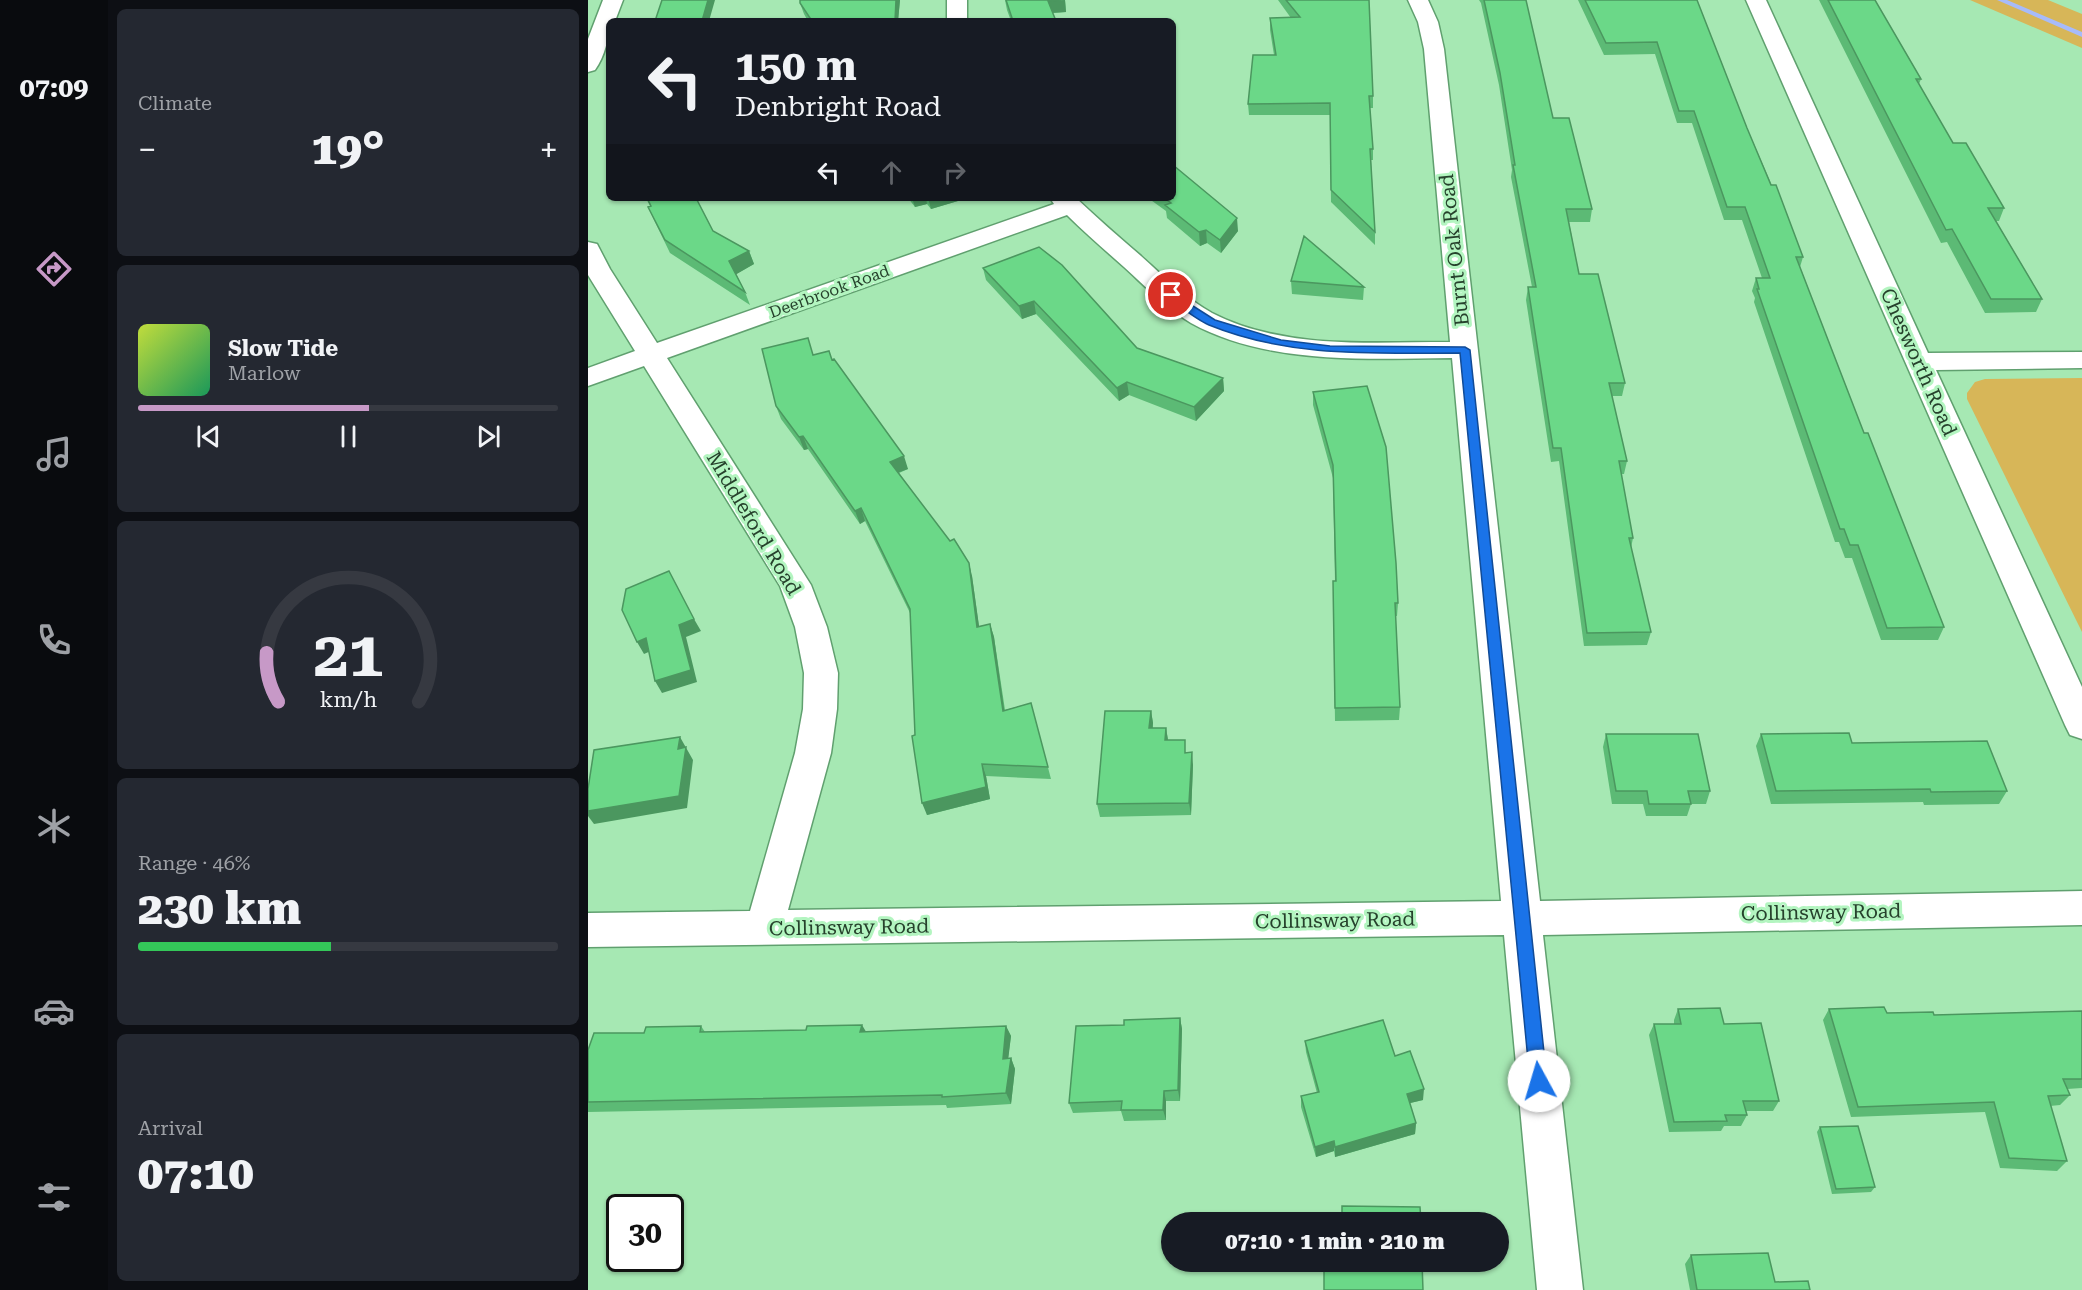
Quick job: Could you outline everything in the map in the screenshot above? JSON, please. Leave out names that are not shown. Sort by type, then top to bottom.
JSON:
[{"type":"street","points":[[957,0],[957,18]]},
{"type":"street","name":"Burnt Oak Road","points":[[1418,0],[1428,22],[1434,49],[1560,1290]]},
{"type":"street","name":"Chesworth Road","points":[[1756,0],[2082,725]]},
{"type":"street","points":[[588,8],[611,3]]},
{"type":"street","points":[[588,66],[611,3]]},
{"type":"street","points":[[1066,202],[1157,284],[1185,306],[1211,322],[1280,344],[1330,350],[1465,350]]},
{"type":"street","name":"Deerbrook Road","points":[[588,377],[1066,202]]},
{"type":"street","name":"Middleford Road","points":[[588,249],[597,269],[795,585],[812,627],[821,673],[820,709],[813,753],[764,928]]},
{"type":"street","points":[[1919,362],[2082,360]]},
{"type":"street","name":"Collinsway Road","points":[[588,930],[2082,908]]},
{"type":"shaded area","points":[[1970,0],[2048,0],[2082,14],[2082,48]]},
{"type":"shaded area","points":[[2082,378],[2082,632],[1967,399],[1967,393],[1975,382],[1985,379]]},
{"type":"building","points":[[662,0],[708,0],[703,18],[656,18]]},
{"type":"building","points":[[800,0],[896,0],[895,18],[810,18]]},
{"type":"building","points":[[1006,0],[1061,0],[1048,1],[1055,18],[1012,18]]},
{"type":"building","points":[[1286,0],[1369,0],[1373,96],[1369,96],[1373,149],[1370,149],[1375,232],[1331,190],[1330,103],[1248,104],[1253,55],[1276,55],[1270,18],[1300,17]]},
{"type":"building","points":[[1484,0],[1526,0],[1553,118],[1569,118],[1592,209],[1566,209],[1579,274],[1598,274],[1625,383],[1609,383],[1627,461],[1619,461],[1633,538],[1629,538],[1651,632],[1587,633],[1561,448],[1553,448],[1528,287],[1536,287],[1513,165],[1515,165],[1500,73]]},
{"type":"building","points":[[1585,0],[1697,0],[1771,185],[1776,185],[1803,257],[1796,257],[1864,433],[1868,433],[1944,627],[1887,628],[1858,545],[1850,545],[1844,529],[1840,529],[1757,289],[1759,289],[1756,278],[1770,278],[1745,207],[1727,207],[1694,111],[1679,111],[1657,42],[1606,43]]},
{"type":"building","points":[[1828,0],[1875,0],[1921,79],[1916,79],[1953,143],[1966,143],[2004,208],[1988,208],[2042,299],[1991,299],[1952,229],[1946,230]]},
{"type":"building","points":[[1176,167],[1237,218],[1220,240],[1206,230],[1199,232],[1165,205],[1171,203],[1168,201],[1176,201]]},
{"type":"building","points":[[648,201],[698,201],[713,231],[749,251],[729,261],[745,292],[665,240],[648,207],[651,206]]},
{"type":"building","points":[[1304,236],[1364,287],[1291,281]]},
{"type":"building","points":[[1039,247],[1062,265],[1137,348],[1223,378],[1194,407],[1127,382],[1117,388],[1034,301],[1019,306],[983,268]]},
{"type":"building","points":[[808,338],[813,355],[829,351],[832,360],[834,359],[904,456],[890,462],[950,541],[954,539],[969,563],[977,627],[990,624],[1003,711],[1031,703],[1048,767],[982,764],[986,787],[922,803],[912,736],[915,735],[910,609],[861,508],[855,511],[803,436],[799,437],[776,406],[762,349]]},
{"type":"building","points":[[1367,386],[1386,447],[1396,563],[1398,603],[1395,603],[1400,707],[1335,708],[1333,581],[1336,581],[1333,465],[1313,392]]},
{"type":"building","points":[[669,571],[694,619],[679,625],[691,670],[655,681],[646,638],[637,642],[622,610],[626,589]]},
{"type":"building","points":[[1105,711],[1151,711],[1149,728],[1166,728],[1165,740],[1185,740],[1185,753],[1192,752],[1189,803],[1097,804]]},
{"type":"building","points":[[1849,733],[1852,743],[1987,741],[2007,791],[1931,792],[1930,789],[1776,791],[1761,734]]},
{"type":"building","points":[[1606,734],[1698,734],[1710,791],[1688,791],[1691,804],[1649,804],[1647,791],[1616,791]]},
{"type":"building","points":[[680,737],[678,749],[686,747],[679,796],[588,811],[588,789],[594,750]]},
{"type":"building","points":[[1884,1007],[1887,1013],[1933,1012],[1934,1015],[2082,1011],[2082,1079],[2063,1079],[2070,1095],[2048,1096],[2067,1161],[2009,1158],[1994,1102],[1858,1107],[1829,1009]]},
{"type":"building","points":[[1720,1008],[1724,1024],[1761,1023],[1779,1101],[1743,1101],[1747,1115],[1725,1115],[1727,1121],[1674,1122],[1654,1024],[1681,1024],[1678,1009]]},
{"type":"building","points":[[1180,1018],[1178,1090],[1164,1091],[1163,1110],[1121,1110],[1122,1101],[1069,1103],[1076,1026],[1124,1025],[1124,1020]]},
{"type":"building","points":[[1383,1020],[1395,1056],[1410,1051],[1424,1089],[1407,1094],[1416,1123],[1335,1147],[1334,1141],[1315,1147],[1301,1096],[1319,1092],[1305,1041]]},
{"type":"building","points":[[862,1025],[860,1032],[1006,1026],[1003,1059],[1011,1058],[1006,1093],[942,1097],[942,1095],[588,1102],[588,1050],[594,1033],[644,1033],[646,1027],[701,1026],[700,1032],[806,1030],[807,1026]]},
{"type":"building","points":[[1858,1126],[1875,1187],[1836,1189],[1820,1127]]},
{"type":"building","points":[[1342,1206],[1420,1207],[1420,1212],[1342,1212]]},
{"type":"building","points":[[1768,1253],[1775,1282],[1808,1281],[1810,1290],[1697,1290],[1691,1255]]},
{"type":"building","points":[[1324,1272],[1422,1272],[1423,1290],[1324,1290]]},
{"type":"waterway","points":[[2001,0],[2082,35]]},
{"type":"route","points":[[1171,295],[1211,322],[1280,344],[1330,350],[1465,350],[1539,1081]]}]
